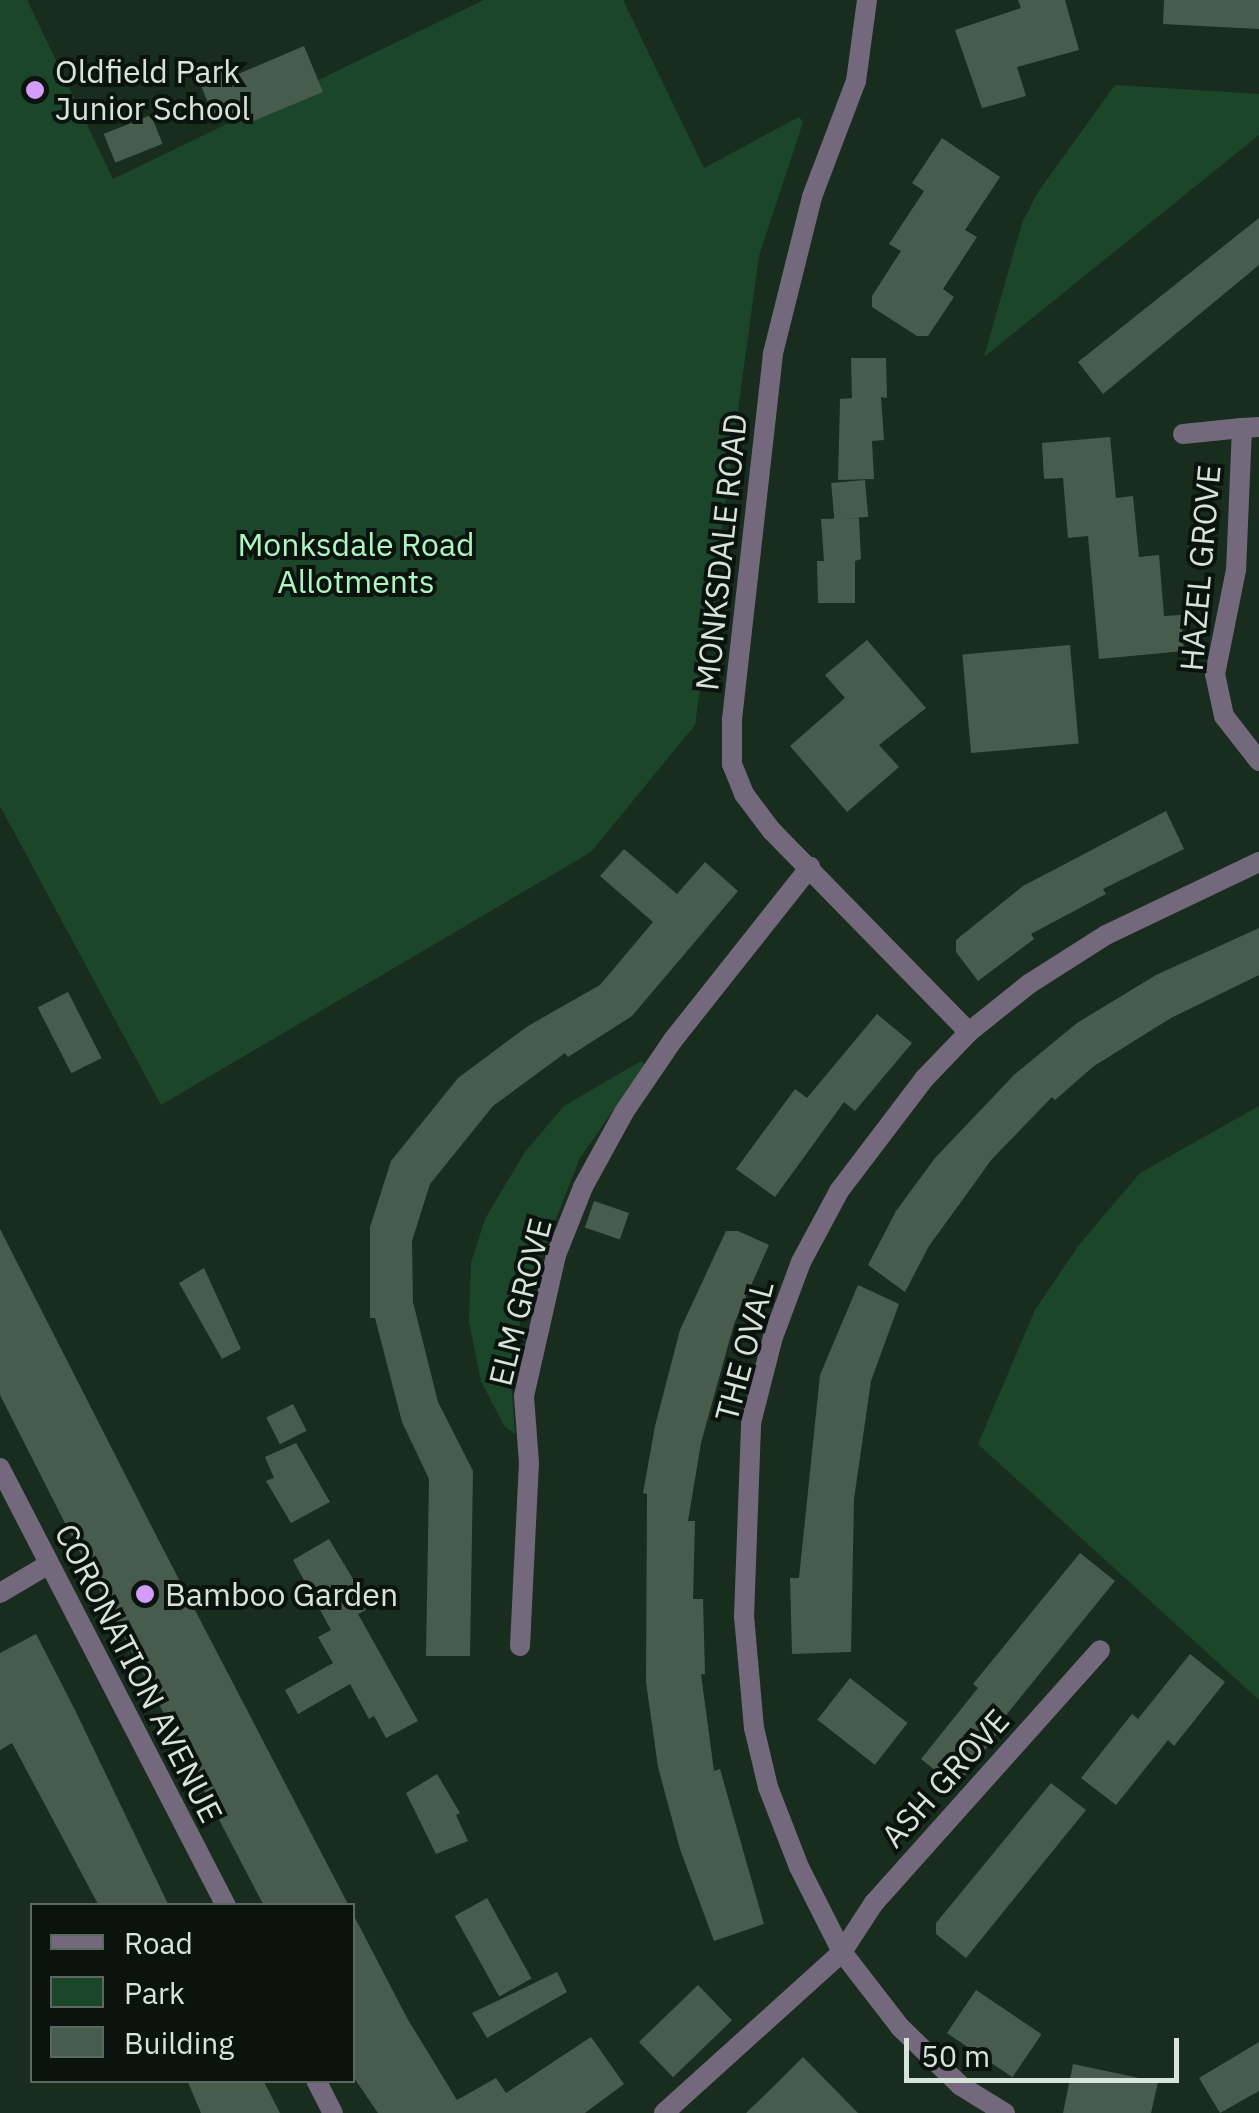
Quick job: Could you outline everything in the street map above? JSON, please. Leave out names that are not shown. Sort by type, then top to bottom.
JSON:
[{"type":"street","name":"MONKSDALE ROAD","points":[[868,0],[856,81],[812,197],[773,354],[732,719],[732,764],[744,794],[771,830],[969,1032]]},
{"type":"street","name":"HAZEL GROVE","points":[[1183,434],[1250,427],[1236,570],[1215,674],[1224,716],[1259,761]]},
{"type":"street","name":"THE OVAL","points":[[1005,2113],[962,2086],[900,2027],[842,1952],[799,1867],[768,1787],[754,1728],[744,1617],[752,1423],[773,1337],[796,1277],[839,1191],[924,1079],[969,1032],[1029,984],[1106,935],[1259,862]]},
{"type":"street","name":"ELM GROVE","points":[[520,1646],[529,1463],[524,1396],[556,1255],[584,1187],[624,1112],[673,1040],[810,867]]},
{"type":"street","name":"CORONATION AVENUE","points":[[0,1468],[224,1903]]},
{"type":"street","points":[[0,1593],[49,1564]]},
{"type":"street","name":"ASH GROVE","points":[[664,2113],[842,1952],[874,1903],[1100,1650]]},
{"type":"street","points":[[318,2083],[333,2113]]},
{"type":"green space","name":"Monksdale Road Allotments","points":[[0,0],[27,0],[113,179],[484,0],[623,0],[704,168],[799,117],[803,122],[759,256],[695,725],[591,852],[161,1105],[0,806]]},
{"type":"green space","points":[[1115,85],[1259,94],[1259,135],[984,357],[1022,223],[1038,192]]},
{"type":"green space","points":[[641,1061],[645,1064],[580,1158],[536,1269],[521,1317],[511,1379],[515,1434],[504,1426],[481,1381],[469,1322],[471,1263],[485,1219],[525,1152],[564,1106]]},
{"type":"green space","points":[[1259,1106],[1259,1700],[978,1444],[1035,1310],[1079,1245],[1140,1173]]},
{"type":"building","points":[[1018,0],[1065,0],[1079,50],[1017,67],[1026,96],[982,108],[955,30],[1021,8]]},
{"type":"building","points":[[1164,0],[1259,0],[1259,29],[1163,24]]},
{"type":"building","points":[[304,46],[323,92],[251,122],[246,110],[214,118],[198,78],[227,67],[231,77]]},
{"type":"building","points":[[151,115],[163,144],[115,163],[104,134]]},
{"type":"building","points":[[942,138],[1000,177],[965,230],[977,237],[943,289],[954,297],[928,336],[917,336],[872,307],[872,296],[901,251],[889,244],[924,191],[912,183]]},
{"type":"building","points":[[1259,218],[1259,265],[1103,394],[1078,362]]},
{"type":"building","points":[[851,358],[886,358],[887,398],[881,397],[884,440],[872,441],[874,479],[838,480],[840,399],[852,398]]},
{"type":"building","points":[[1110,437],[1116,498],[1133,496],[1139,557],[1159,555],[1164,616],[1181,615],[1184,651],[1099,659],[1088,536],[1068,538],[1063,478],[1044,479],[1042,443]]},
{"type":"building","points":[[865,480],[868,517],[834,520],[831,483]]},
{"type":"building","points":[[859,518],[861,559],[855,561],[855,603],[818,603],[817,561],[824,561],[821,519]]},
{"type":"building","points":[[867,640],[926,708],[879,745],[899,767],[847,812],[790,746],[845,698],[825,675]]},
{"type":"building","points":[[1070,645],[1079,744],[971,753],[962,654]]},
{"type":"building","points":[[1166,811],[1184,849],[1103,889],[1106,894],[1031,934],[1034,939],[978,981],[956,952],[956,940],[1023,886]]},
{"type":"building","points":[[624,849],[677,894],[705,862],[738,891],[632,1016],[568,1057],[565,1053],[493,1106],[430,1184],[412,1241],[413,1302],[438,1402],[473,1471],[470,1656],[426,1656],[429,1479],[402,1422],[375,1318],[370,1318],[370,1227],[391,1161],[458,1078],[528,1026],[600,985],[653,922],[600,876]]},
{"type":"building","points":[[1259,928],[1259,975],[1171,1018],[1094,1066],[1055,1100],[1052,1097],[992,1159],[929,1246],[905,1292],[868,1265],[896,1211],[935,1158],[1014,1075],[1077,1023],[1156,975]]},
{"type":"building","points":[[68,992],[102,1058],[71,1073],[38,1007]]},
{"type":"building","points":[[877,1014],[912,1043],[855,1111],[844,1102],[775,1197],[736,1169],[795,1089],[807,1098]]},
{"type":"building","points":[[594,1201],[629,1213],[620,1240],[585,1227]]},
{"type":"building","points":[[0,1229],[347,1903],[262,1903],[0,1395]]},
{"type":"building","points":[[726,1231],[738,1231],[769,1245],[734,1324],[701,1443],[688,1521],[695,1521],[693,1599],[703,1599],[705,1674],[701,1674],[714,1771],[720,1769],[764,1924],[714,1941],[680,1849],[658,1767],[646,1682],[647,1494],[643,1493],[655,1426],[680,1330]]},
{"type":"building","points":[[204,1268],[241,1349],[222,1359],[179,1283]]},
{"type":"building","points":[[858,1285],[899,1304],[871,1381],[854,1499],[851,1652],[792,1654],[790,1578],[799,1578],[820,1375]]},
{"type":"building","points":[[293,1404],[307,1431],[280,1444],[266,1418]]},
{"type":"building","points":[[296,1443],[330,1502],[291,1523],[266,1481],[274,1478],[265,1457]]},
{"type":"building","points":[[329,1539],[359,1589],[355,1591],[366,1610],[358,1614],[418,1721],[386,1738],[374,1716],[369,1719],[350,1684],[298,1714],[285,1690],[333,1663],[318,1637],[331,1630],[293,1560]]},
{"type":"building","points":[[1080,1553],[1115,1581],[1002,1720],[1006,1723],[956,1787],[921,1759],[978,1688],[973,1684]]},
{"type":"building","points":[[36,1634],[168,1903],[97,1903],[12,1743],[0,1750],[0,1653]]},
{"type":"building","points":[[1190,1654],[1225,1682],[1174,1746],[1168,1740],[1116,1805],[1081,1778],[1132,1714],[1138,1719]]},
{"type":"building","points":[[850,1678],[908,1723],[875,1765],[817,1720]]},
{"type":"building","points":[[437,1774],[460,1813],[456,1815],[468,1841],[436,1854],[406,1793]]},
{"type":"building","points":[[1051,1783],[1086,1810],[966,1958],[936,1934],[936,1923]]},
{"type":"building","points":[[487,1898],[532,1978],[499,1996],[455,1916]]},
{"type":"building","points":[[355,1918],[407,2018],[457,2100],[496,2078],[506,2093],[591,2037],[624,2084],[585,2113],[378,2113],[355,2079]]},
{"type":"building","points":[[557,1972],[567,1992],[487,2038],[472,2013]]},
{"type":"building","points":[[698,1985],[732,2020],[673,2077],[639,2042]]},
{"type":"building","points":[[976,1990],[1041,2034],[1012,2077],[947,2033]]},
{"type":"building","points":[[1259,2042],[1259,2091],[1220,2113],[1199,2078]]},
{"type":"building","points":[[803,2057],[858,2113],[746,2113],[774,2086]]},
{"type":"building","points":[[1073,2064],[1158,2082],[1151,2113],[1063,2113]]},
{"type":"building","points":[[188,2083],[265,2083],[280,2113],[201,2113]]},
{"type":"place","name":"Oldfield Park Junior School","points":[[35,90]]},
{"type":"place","name":"Bamboo Garden","points":[[145,1594]]}]
